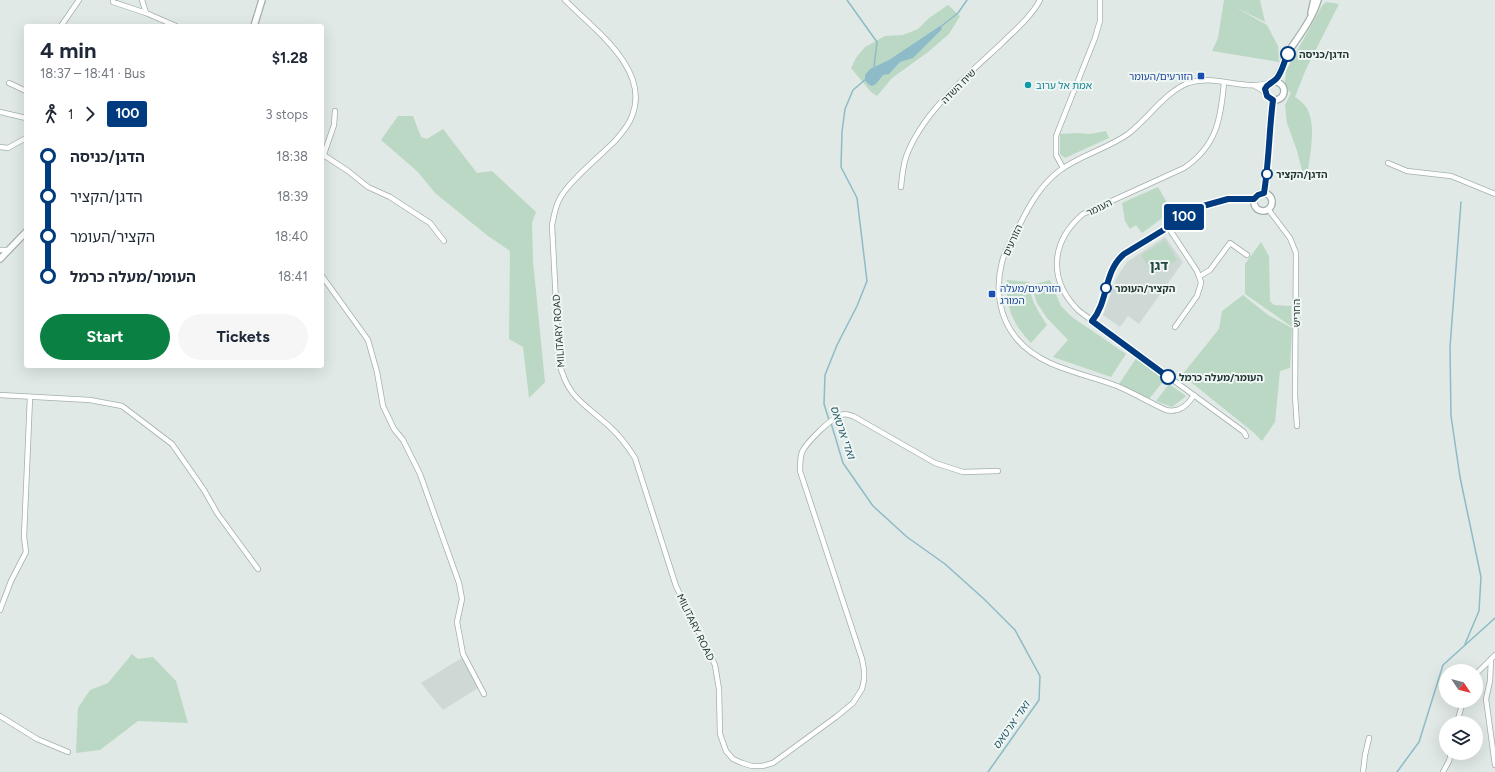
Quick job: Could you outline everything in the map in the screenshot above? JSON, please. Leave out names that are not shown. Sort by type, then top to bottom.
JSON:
[{"type":"street","points":[[62,24],[80,0]]},
{"type":"street","points":[[113,0],[113,2],[146,13],[166,24]]},
{"type":"street","points":[[142,0],[146,13]]},
{"type":"street","points":[[255,24],[262,0]]},
{"type":"street","name":"MILITARY ROAD","points":[[565,0],[619,56],[633,78],[635,102],[633,114],[622,133],[566,189],[559,199],[554,212],[552,225],[559,361],[566,385],[572,394],[614,431],[635,458],[676,586],[716,665],[719,689],[720,734],[726,751],[733,759],[752,766],[762,766],[778,760],[853,703],[862,689],[864,670],[862,660],[800,471],[800,460],[803,451],[817,433],[839,415],[845,414],[853,416],[935,463],[963,472],[998,471]]},
{"type":"street","name":"שיח השדה","points":[[901,187],[904,165],[910,148],[937,107],[1025,20],[1040,0]]},
{"type":"street","points":[[1063,168],[1056,154],[1056,136],[1095,38],[1100,21],[1100,0]]},
{"type":"street","points":[[1310,19],[1314,0]]},
{"type":"street","points":[[1266,95],[1266,88],[1279,76],[1287,55],[1310,19],[1318,0]]},
{"type":"street","points":[[1252,85],[1259,88],[1269,98],[1273,100],[1279,99],[1284,90],[1281,71]]},
{"type":"street","name":"הזורעים","points":[[1194,395],[1181,409],[1175,411],[1166,410],[1117,386],[1053,364],[1027,349],[1017,339],[1003,316],[998,289],[1002,261],[1007,247],[1032,200],[1048,180],[1063,168],[1124,136],[1135,128],[1167,97],[1180,88],[1197,81],[1252,85],[1271,82]]},
{"type":"street","name":"העומר","points":[[1224,82],[1221,110],[1216,129],[1208,145],[1198,158],[1180,170],[1083,214],[1067,231],[1058,254],[1057,266],[1063,291],[1069,302],[1079,312],[1244,432],[1246,436]]},
{"type":"street","points":[[1271,82],[1279,82],[1283,86]]},
{"type":"street","points":[[9,83],[24,90]]},
{"type":"street","points":[[1264,193],[1273,100]]},
{"type":"street","points":[[324,151],[334,125],[335,111]]},
{"type":"street","points":[[0,112],[24,118]]},
{"type":"street","points":[[0,147],[8,148],[24,139]]},
{"type":"street","points":[[324,155],[368,186],[390,197],[430,222],[444,241]]},
{"type":"street","points":[[1388,163],[1407,171],[1451,176],[1495,194]]},
{"type":"street","points":[[1092,321],[1099,310],[1110,272],[1116,262],[1127,253],[1198,208],[1215,201],[1234,198],[1254,199],[1258,195],[1264,193],[1269,195],[1272,200],[1271,206],[1263,211],[1258,209],[1254,205],[1254,199]]},
{"type":"street","name":"החריש","points":[[1268,209],[1290,238],[1296,253],[1297,426]]},
{"type":"street","points":[[1168,227],[1200,276],[1201,285],[1198,293],[1175,327]]},
{"type":"street","points":[[0,258],[24,234]]},
{"type":"street","points":[[1200,276],[1210,270],[1230,242],[1247,255]]},
{"type":"street","points":[[0,250],[8,250]]},
{"type":"street","points":[[324,279],[368,340],[377,372],[383,406],[394,430],[403,440],[420,474],[459,583],[462,599],[457,622],[462,654],[484,694]]},
{"type":"street","points":[[0,395],[90,400],[122,406],[172,444],[204,490],[217,513],[258,569]]},
{"type":"street","points":[[0,610],[11,581],[26,552],[24,537],[30,397]]},
{"type":"street","points":[[1483,667],[1493,657]]},
{"type":"street","points":[[1493,657],[1486,699],[1495,765]]},
{"type":"street","points":[[0,716],[37,739],[68,752]]},
{"type":"street","points":[[1363,772],[1369,738]]},
{"type":"street","points":[[1443,772],[1449,760]]},
{"type":"street","points":[[1448,772],[1449,760]]},
{"type":"shaded area","points":[[1165,237],[1183,262],[1139,324],[1128,316],[1120,327],[1103,315],[1117,277],[1127,262]]},
{"type":"shaded area","points":[[465,656],[478,688],[443,710],[421,683]]},
{"type":"green space","points":[[1224,0],[1260,0],[1265,22],[1235,7],[1267,25],[1278,46],[1279,62],[1212,51],[1218,38]]},
{"type":"green space","points":[[1326,2],[1339,4],[1306,69],[1295,97],[1307,108],[1311,120],[1312,137],[1307,178],[1303,174],[1287,123],[1285,105],[1291,93],[1286,89],[1286,71],[1322,6]]},
{"type":"green space","points":[[948,5],[960,16],[949,34],[928,52],[892,78],[877,96],[871,92],[851,68],[856,58],[865,47],[885,36],[903,35],[918,29],[929,18]]},
{"type":"green space","points":[[398,116],[413,116],[421,137],[427,139],[443,129],[477,173],[492,171],[536,212],[532,223],[533,261],[545,382],[529,398],[523,347],[509,339],[510,251],[488,236],[435,193],[418,172],[381,140]]},
{"type":"green space","points":[[1106,131],[1109,138],[1065,158],[1060,154],[1060,134],[1090,134]]},
{"type":"green space","points":[[1158,187],[1172,211],[1142,233],[1136,225],[1130,229],[1125,221],[1122,203]]},
{"type":"green space","points":[[1165,240],[1177,260],[1154,275],[1141,255]]},
{"type":"green space","points":[[1261,242],[1269,256],[1270,301],[1274,305],[1291,306],[1292,327],[1245,294],[1245,264]]},
{"type":"green space","points":[[1007,280],[1029,282],[1029,288],[1033,299],[1047,325],[1031,343],[1019,329],[1009,307],[1007,298]]},
{"type":"green space","points":[[1050,280],[1061,306],[1072,317],[1126,354],[1111,377],[1053,357],[1068,340],[1047,318],[1037,303],[1031,285]]},
{"type":"green space","points":[[1243,295],[1268,315],[1292,328],[1290,368],[1280,371],[1275,422],[1262,441],[1253,432],[1182,375],[1219,329],[1222,311]]},
{"type":"green space","points":[[1137,357],[1166,378],[1149,399],[1119,384]]},
{"type":"green space","points":[[1169,384],[1186,396],[1172,407],[1156,401]]},
{"type":"green space","points":[[132,654],[138,659],[153,657],[176,681],[188,723],[138,721],[100,750],[76,753],[78,708],[90,690],[108,683]]},
{"type":"water","points":[[940,26],[942,29],[913,58],[900,62],[889,74],[883,75],[876,84],[872,86],[868,84],[865,80],[865,75],[870,69],[889,60]]},
{"type":"waterway","points":[[847,0],[877,42],[874,67]]},
{"type":"waterway","name":"ואדי ארטאס","points":[[939,28],[958,13],[967,0]]},
{"type":"waterway","name":"ואדי ארטאס","points":[[829,420],[824,404],[825,375],[837,345],[857,306],[867,281],[857,198],[841,167],[842,132],[845,109],[853,90],[866,79]]},
{"type":"waterway","points":[[1461,202],[1450,347],[1451,416],[1460,477],[1481,577],[1479,611],[1465,644]]},
{"type":"waterway","name":"ואדי ארטאס","points":[[831,423],[843,463],[873,506],[907,537],[945,564],[984,599],[1015,630],[1040,676],[1039,700],[988,772]]},
{"type":"waterway","points":[[1397,772],[1419,742],[1443,665],[1495,618]]},
{"type":"bus line","name":"100","points":[[1168,377],[1092,321],[1099,310],[1114,265],[1124,254],[1198,208],[1215,201],[1241,198],[1254,199],[1261,193],[1264,193],[1273,100],[1267,96],[1265,89],[1270,82],[1279,76],[1288,54]]},
{"type":"place","name":"הדגן/כניסה","points":[[1288,54]]},
{"type":"place","name":"הזורעים/העומר","points":[[1201,76]]},
{"type":"place","name":"אמת אל ערוב","points":[[1028,85]]},
{"type":"place","name":"הדגן/הקציר","points":[[1267,174]]},
{"type":"place","name":"הקציר/העומר","points":[[1106,288]]},
{"type":"place","name":"הזורעים/מעלה המורג","points":[[992,294]]},
{"type":"place","name":"העומר/מעלה כרמל","points":[[1168,377]]},
{"type":"district","name":"דגן","points":[[1159,265]]}]
